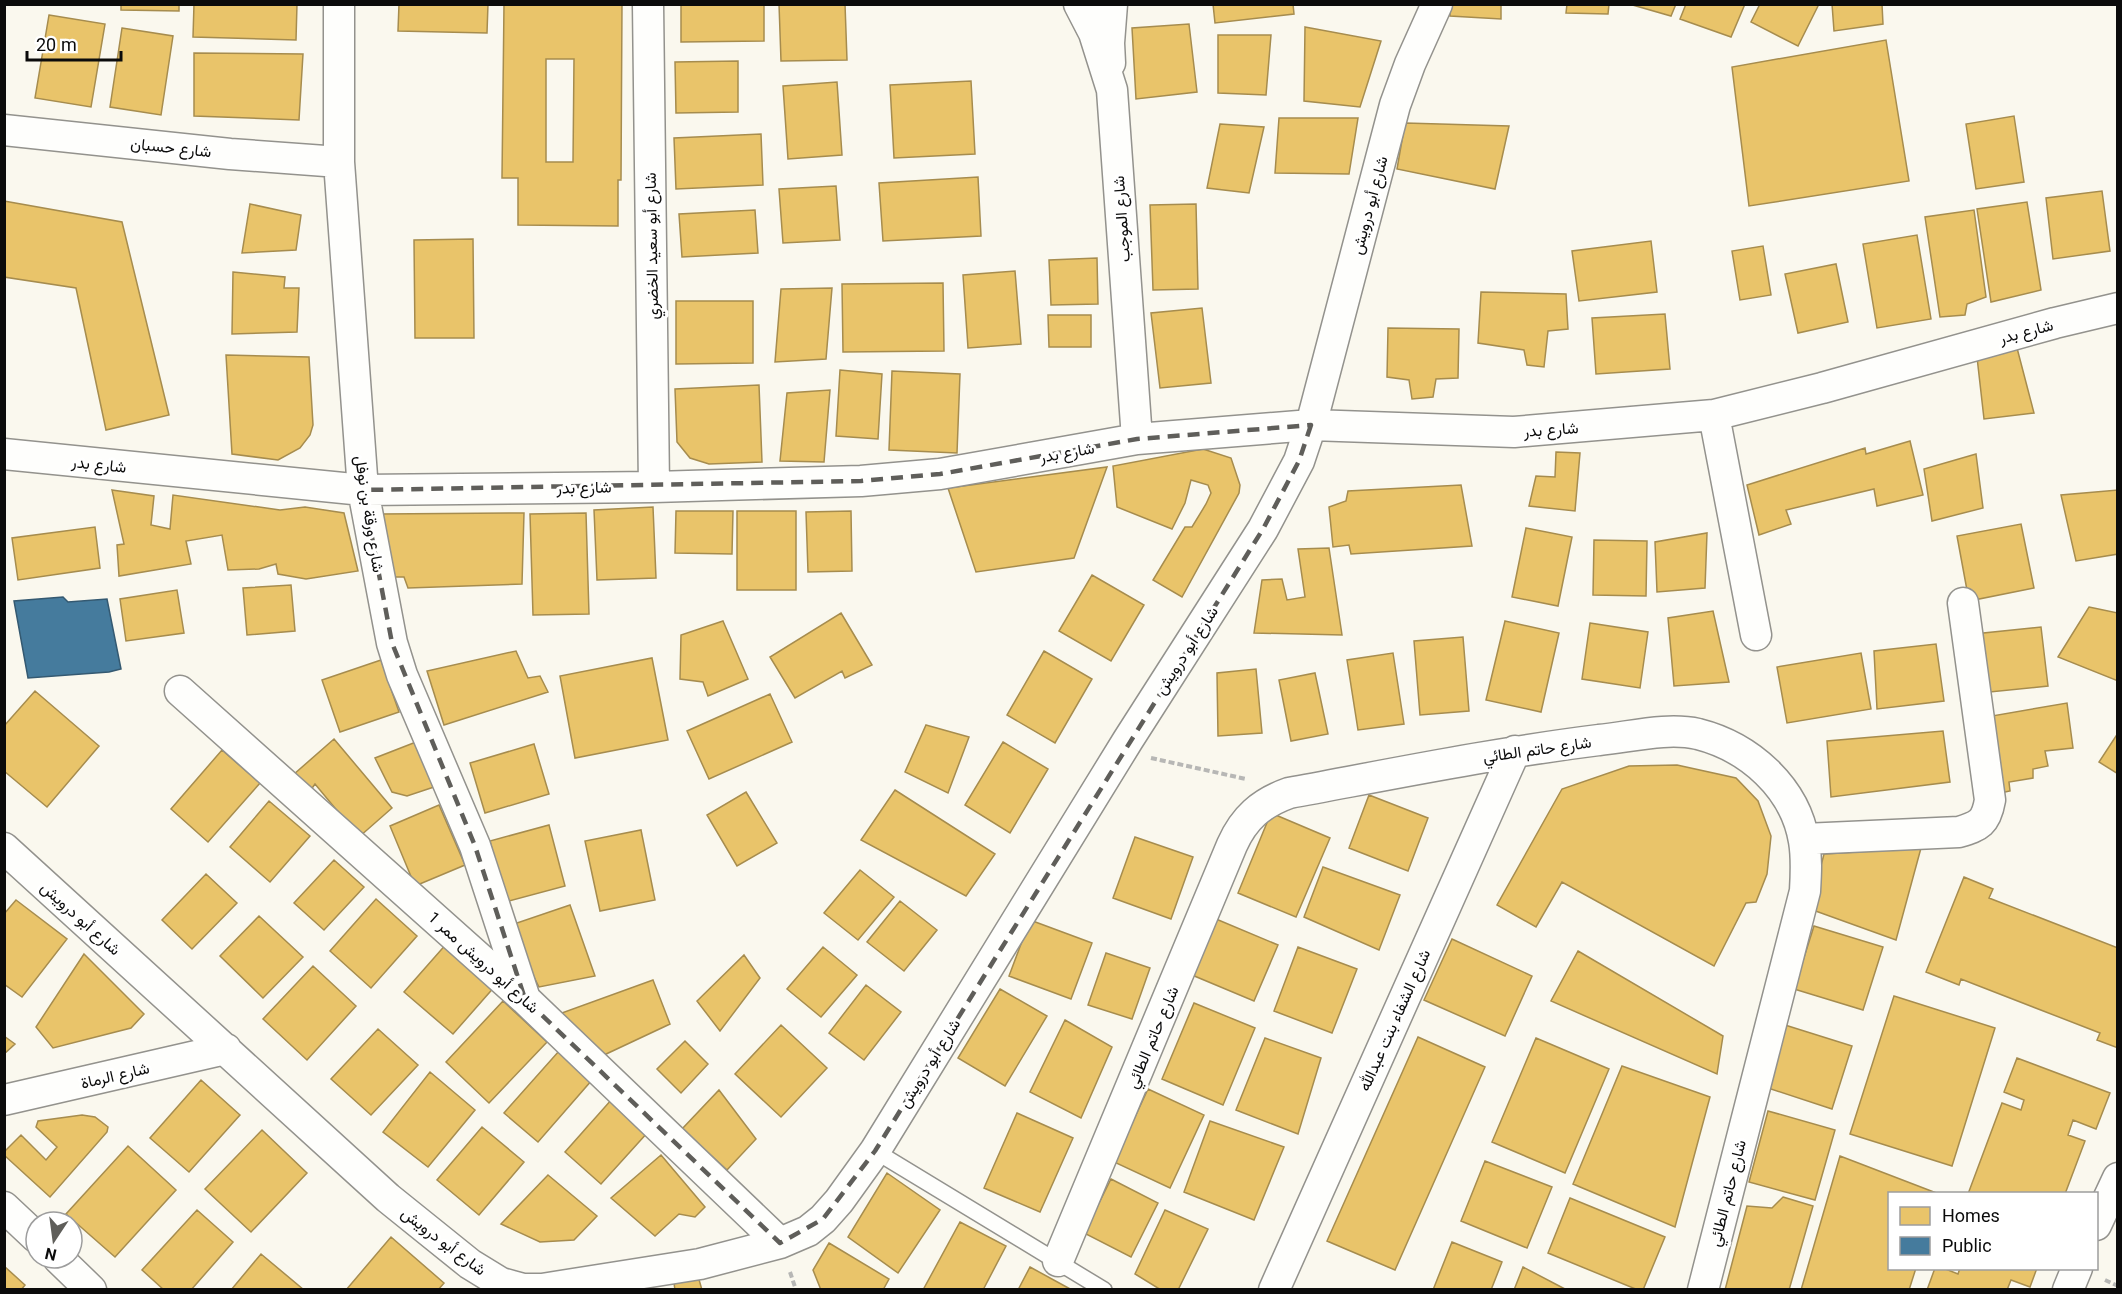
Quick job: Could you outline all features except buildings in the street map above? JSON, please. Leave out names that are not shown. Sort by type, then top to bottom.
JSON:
[{"type":"street","name":"شارع ورقة بن نوفل","points":[[339,4],[339,162],[363,490],[392,644],[402,675],[475,846],[525,999]]},
{"type":"street","name":"شارع أبو سعيد الخضري","points":[[648,4],[654,487]]},
{"type":"street","name":"شارع الموجب","points":[[1079,4],[1094,33],[1112,90],[1137,440]]},
{"type":"street","points":[[1112,4],[1109,43],[1112,90]]},
{"type":"street","name":"شارع أبو درويش","points":[[4,848],[388,1198],[470,1264],[501,1283],[524,1289],[542,1289],[700,1264],[780,1243],[808,1231],[823,1219],[839,1201],[875,1151],[1121,751],[1263,529],[1299,461],[1311,425],[1395,105],[1410,64],[1437,4]]},
{"type":"street","name":"شارع حسبان","points":[[4,130],[230,154],[339,162]]},
{"type":"street","name":"شارع بدر","points":[[4,454],[363,490],[654,487],[861,481],[940,474],[1137,440],[1311,425],[1514,432],[1714,415],[1833,386],[2055,323],[2118,308]]},
{"type":"street","points":[[1714,415],[1756,635]]},
{"type":"street","points":[[1804,839],[1959,832],[1983,822],[1990,800],[1963,603]]},
{"type":"street","name":"شارع أبو درويش ممر 1","points":[[180,691],[525,999],[780,1243]]},
{"type":"street","name":"شارع حاتم الطائي","points":[[1058,1261],[1238,831],[1260,807],[1290,793],[1515,751],[1666,732],[1696,734],[1724,742],[1750,757],[1772,777],[1792,806],[1804,839],[1807,865],[1805,891],[1702,1290]]},
{"type":"street","name":"شارع الشفاء بنت عبدالله","points":[[1274,1290],[1515,751]]},
{"type":"street","name":"شارع الرماة","points":[[4,1100],[226,1049]]},
{"type":"street","points":[[2098,1223],[2118,1178]]},
{"type":"street","points":[[4,1207],[24,1226]]},
{"type":"street","points":[[71,1270],[92,1290]]},
{"type":"street","points":[[2068,1290],[2089,1273]]},
{"type":"lane","points":[[875,1151],[1104,1290]]},
{"type":"path","points":[[1121,751],[1237,776],[1290,793]]},
{"type":"path","points":[[2089,1273],[2118,1286]]},
{"type":"highlighted area","points":[[1311,425],[1299,461],[1263,529],[875,1151],[823,1219],[780,1243],[525,999],[475,846],[392,643],[363,490],[861,481],[940,474],[1137,439]]}]
